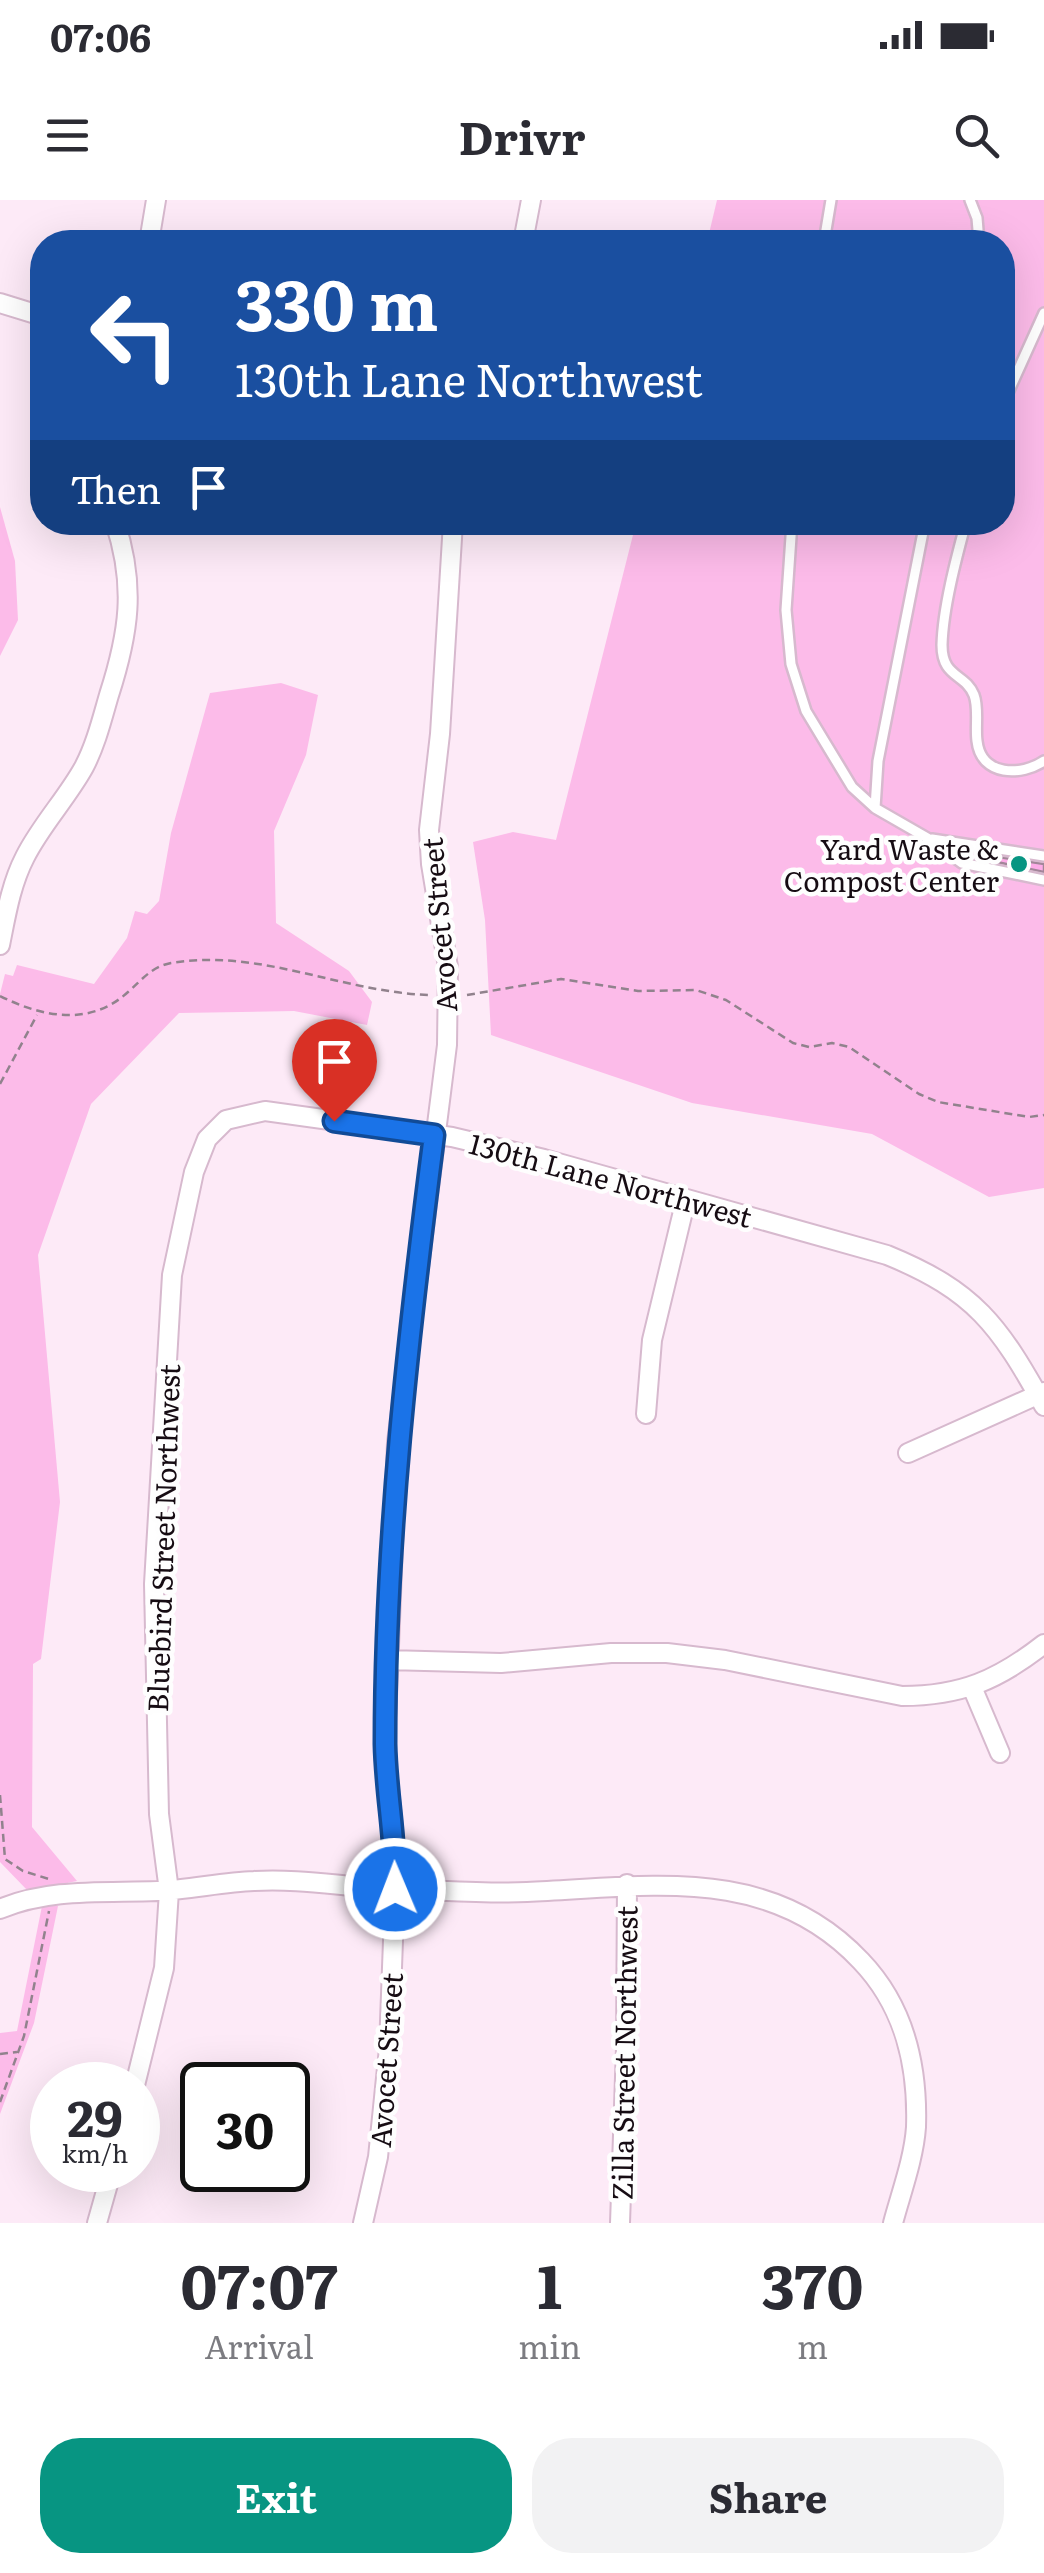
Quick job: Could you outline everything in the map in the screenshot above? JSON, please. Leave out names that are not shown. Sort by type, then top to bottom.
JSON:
[{"type":"street","points":[[151,230],[156,200]]},
{"type":"street","points":[[525,230],[531,200]]},
{"type":"street","points":[[0,303],[30,312]]},
{"type":"street","points":[[0,945],[14,884],[25,857],[84,766],[118,671],[128,624],[119,535]]},
{"type":"street","name":"Avocet Street","points":[[362,2223],[378,2158],[395,1889],[396,1860],[385,1748],[397,1442],[447,1046],[448,968],[429,830],[440,734],[452,535]]},
{"type":"street","name":"130th Lane Northwest","points":[[226,1120],[265,1111],[498,1147],[887,1255],[926,1270],[979,1308],[1042,1398]]},
{"type":"street","name":"Bluebird Street Northwest","points":[[141,2062],[164,1968],[168,1891],[158,1796],[154,1584],[172,1275],[194,1172],[207,1139],[226,1120]]},
{"type":"street","points":[[646,1414],[652,1340],[686,1199]]},
{"type":"street","points":[[908,1453],[1042,1398]]},
{"type":"street","points":[[388,1660],[501,1663],[611,1653],[667,1654],[725,1660],[902,1696],[928,1696],[972,1687],[1012,1669],[1044,1644]]},
{"type":"street","points":[[972,1687],[1000,1752]]},
{"type":"street","points":[[0,1909],[51,1894],[168,1891],[255,1880],[526,1892],[627,1884],[727,1890],[768,1900],[839,1937],[884,1984],[902,2022],[913,2057],[916,2130],[893,2223]]},
{"type":"street","name":"Zilla Street Northwest","points":[[620,2223],[627,1884]]},
{"type":"street","points":[[97,2223],[106,2192]]},
{"type":"lane","points":[[826,230],[831,200]]},
{"type":"lane","points":[[970,200],[978,230]]},
{"type":"lane","points":[[1015,377],[1044,313]]},
{"type":"lane","points":[[791,535],[786,610],[791,664],[806,711],[852,786],[876,808],[929,838],[962,863],[1044,880]]},
{"type":"lane","points":[[876,808],[878,761],[922,535]]},
{"type":"lane","points":[[963,535],[942,646],[946,669],[975,697],[976,740],[991,765],[1002,771],[1018,772],[1032,770],[1044,761]]},
{"type":"lane","points":[[929,838],[1044,856]]},
{"type":"path","points":[[0,996],[38,1013],[94,1014],[127,994],[146,972],[168,964],[228,958],[374,991],[432,995]]},
{"type":"path","points":[[465,995],[561,979],[638,991],[696,990],[726,1000],[782,1039],[809,1048],[832,1044],[849,1048],[938,1102],[1029,1118],[1044,1115]]},
{"type":"path","points":[[0,1084],[38,1013]]},
{"type":"path","points":[[0,1795],[6,1859],[23,1871],[50,1879],[52,1904],[18,2052],[0,2102]]},
{"type":"path","points":[[0,2054],[18,2052]]},
{"type":"shaded area","points":[[717,200],[1044,200],[1044,1188],[989,1197],[872,1134],[692,1103],[491,1035],[485,920],[473,842],[513,832],[556,840],[633,535],[1015,535],[1015,230],[710,230]]},
{"type":"shaded area","points":[[0,507],[15,561],[18,620],[0,656]]},
{"type":"shaded area","points":[[281,683],[318,695],[306,755],[274,831],[276,923],[349,971],[372,1002],[367,1025],[294,1011],[179,1013],[91,1104],[38,1255],[60,1502],[41,1659],[33,1664],[32,1827],[77,1881],[28,1891],[0,1862],[0,994],[5,974],[13,976],[17,965],[94,984],[127,938],[135,911],[147,914],[159,901],[171,833],[210,693]]},
{"type":"shaded area","points":[[42,1906],[58,1906],[34,2023],[0,2114],[0,2033],[17,2031]]},
{"type":"building","points":[[998,857],[1044,864],[1044,872],[997,862]]},
{"type":"place","name":"Yard Waste & Compost Center","points":[[1019,864]]},
{"type":"route","points":[[334,1121],[434,1135],[397,1442],[385,1748],[396,1860],[395,1889]]}]
